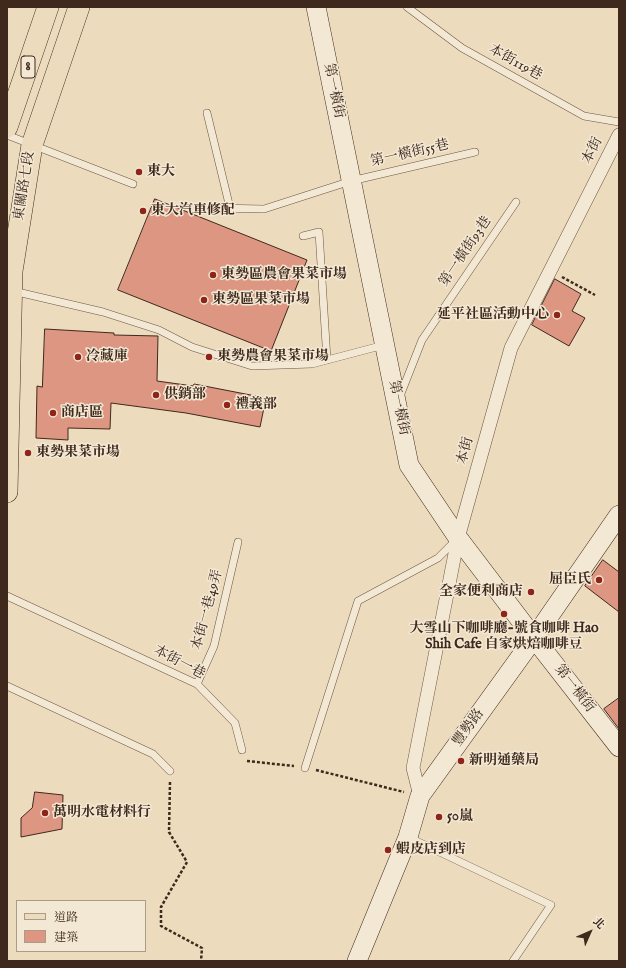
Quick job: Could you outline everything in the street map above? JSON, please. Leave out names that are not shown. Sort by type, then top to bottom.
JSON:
[{"type":"main road","name":"8","points":[[7,127],[48,7]]},
{"type":"main road","name":"東關路七段","points":[[7,492],[9,290],[32,145],[78,7]]},
{"type":"street","name":"第一橫街","points":[[316,7],[409,465],[458,538],[619,747]]},
{"type":"street","name":"本街","points":[[420,796],[413,768],[458,538],[511,348],[619,136]]},
{"type":"street","name":"豐勢路","points":[[357,961],[408,837],[420,796],[534,638],[619,515]]},
{"type":"lane","name":"本街119巷","points":[[407,7],[462,48],[584,116],[619,122]]},
{"type":"lane","points":[[207,113],[230,208]]},
{"type":"lane","points":[[7,135],[133,184]]},
{"type":"lane","name":"第一橫街55巷","points":[[214,208],[264,209],[351,181],[475,152]]},
{"type":"lane","name":"第一橫街93巷","points":[[397,403],[422,340],[516,202]]},
{"type":"lane","points":[[303,236],[319,232],[327,360]]},
{"type":"lane","points":[[9,290],[110,314],[159,330],[192,347],[252,366],[312,364],[385,345]]},
{"type":"lane","points":[[305,768],[358,601],[438,558],[458,538]]},
{"type":"lane","name":"本街一巷49弄","points":[[197,684],[214,646],[238,542]]},
{"type":"lane","name":"本街一巷","points":[[7,596],[197,684],[235,723],[242,750]]},
{"type":"lane","points":[[7,686],[153,754],[170,771]]},
{"type":"lane","points":[[408,837],[551,905],[513,961]]},
{"type":"path","points":[[550,270],[595,296]]},
{"type":"path","points":[[242,750],[241,760],[305,768],[420,796]]},
{"type":"path","points":[[170,771],[169,832],[188,862],[161,907],[161,926],[202,948],[201,961]]},
{"type":"building","name":"東勢區農會果菜市場","points":[[155,199],[307,260],[271,351],[118,290]]},
{"type":"building","name":"延平社區活動中心","points":[[555,279],[581,294],[572,311],[585,318],[569,346],[532,325]]},
{"type":"building","points":[[45,329],[114,333],[114,335],[158,336],[157,381],[193,386],[194,384],[266,398],[260,427],[186,413],[111,403],[110,429],[68,428],[68,440],[36,438],[37,386],[42,387]]},
{"type":"building","points":[[603,560],[619,572],[619,612],[585,586]]},
{"type":"building","points":[[619,698],[619,729],[604,709]]},
{"type":"building","name":"萬明水電材料行","points":[[35,792],[63,795],[62,829],[21,837],[21,818],[32,808]]},
{"type":"place","name":"東大","points":[[139,172]]},
{"type":"place","name":"東大汽車修配","points":[[143,211]]},
{"type":"place","name":"東勢區農會果菜市場","points":[[213,275]]},
{"type":"place","name":"東勢區果菜市場","points":[[204,300]]},
{"type":"place","name":"延平社區活動中心","points":[[557,315]]},
{"type":"place","name":"冷藏庫","points":[[78,357]]},
{"type":"place","name":"東勢農會果菜市場","points":[[209,357]]},
{"type":"place","name":"供銷部","points":[[156,395]]},
{"type":"place","name":"禮義部","points":[[227,405]]},
{"type":"place","name":"商店區","points":[[53,413]]},
{"type":"place","name":"東勢果菜市場","points":[[28,453]]},
{"type":"place","name":"屈臣氏","points":[[599,580]]},
{"type":"place","name":"全家便利商店","points":[[531,592]]},
{"type":"place","name":"大雪山下咖啡廳-號食咖啡 Hao Shih Cafe 自家烘焙咖啡豆","points":[[504,614]]},
{"type":"place","name":"新明通藥局","points":[[461,761]]},
{"type":"place","name":"萬明水電材料行","points":[[45,813]]},
{"type":"place","name":"50嵐","points":[[439,817]]},
{"type":"place","name":"蝦皮店到店","points":[[388,850]]}]
